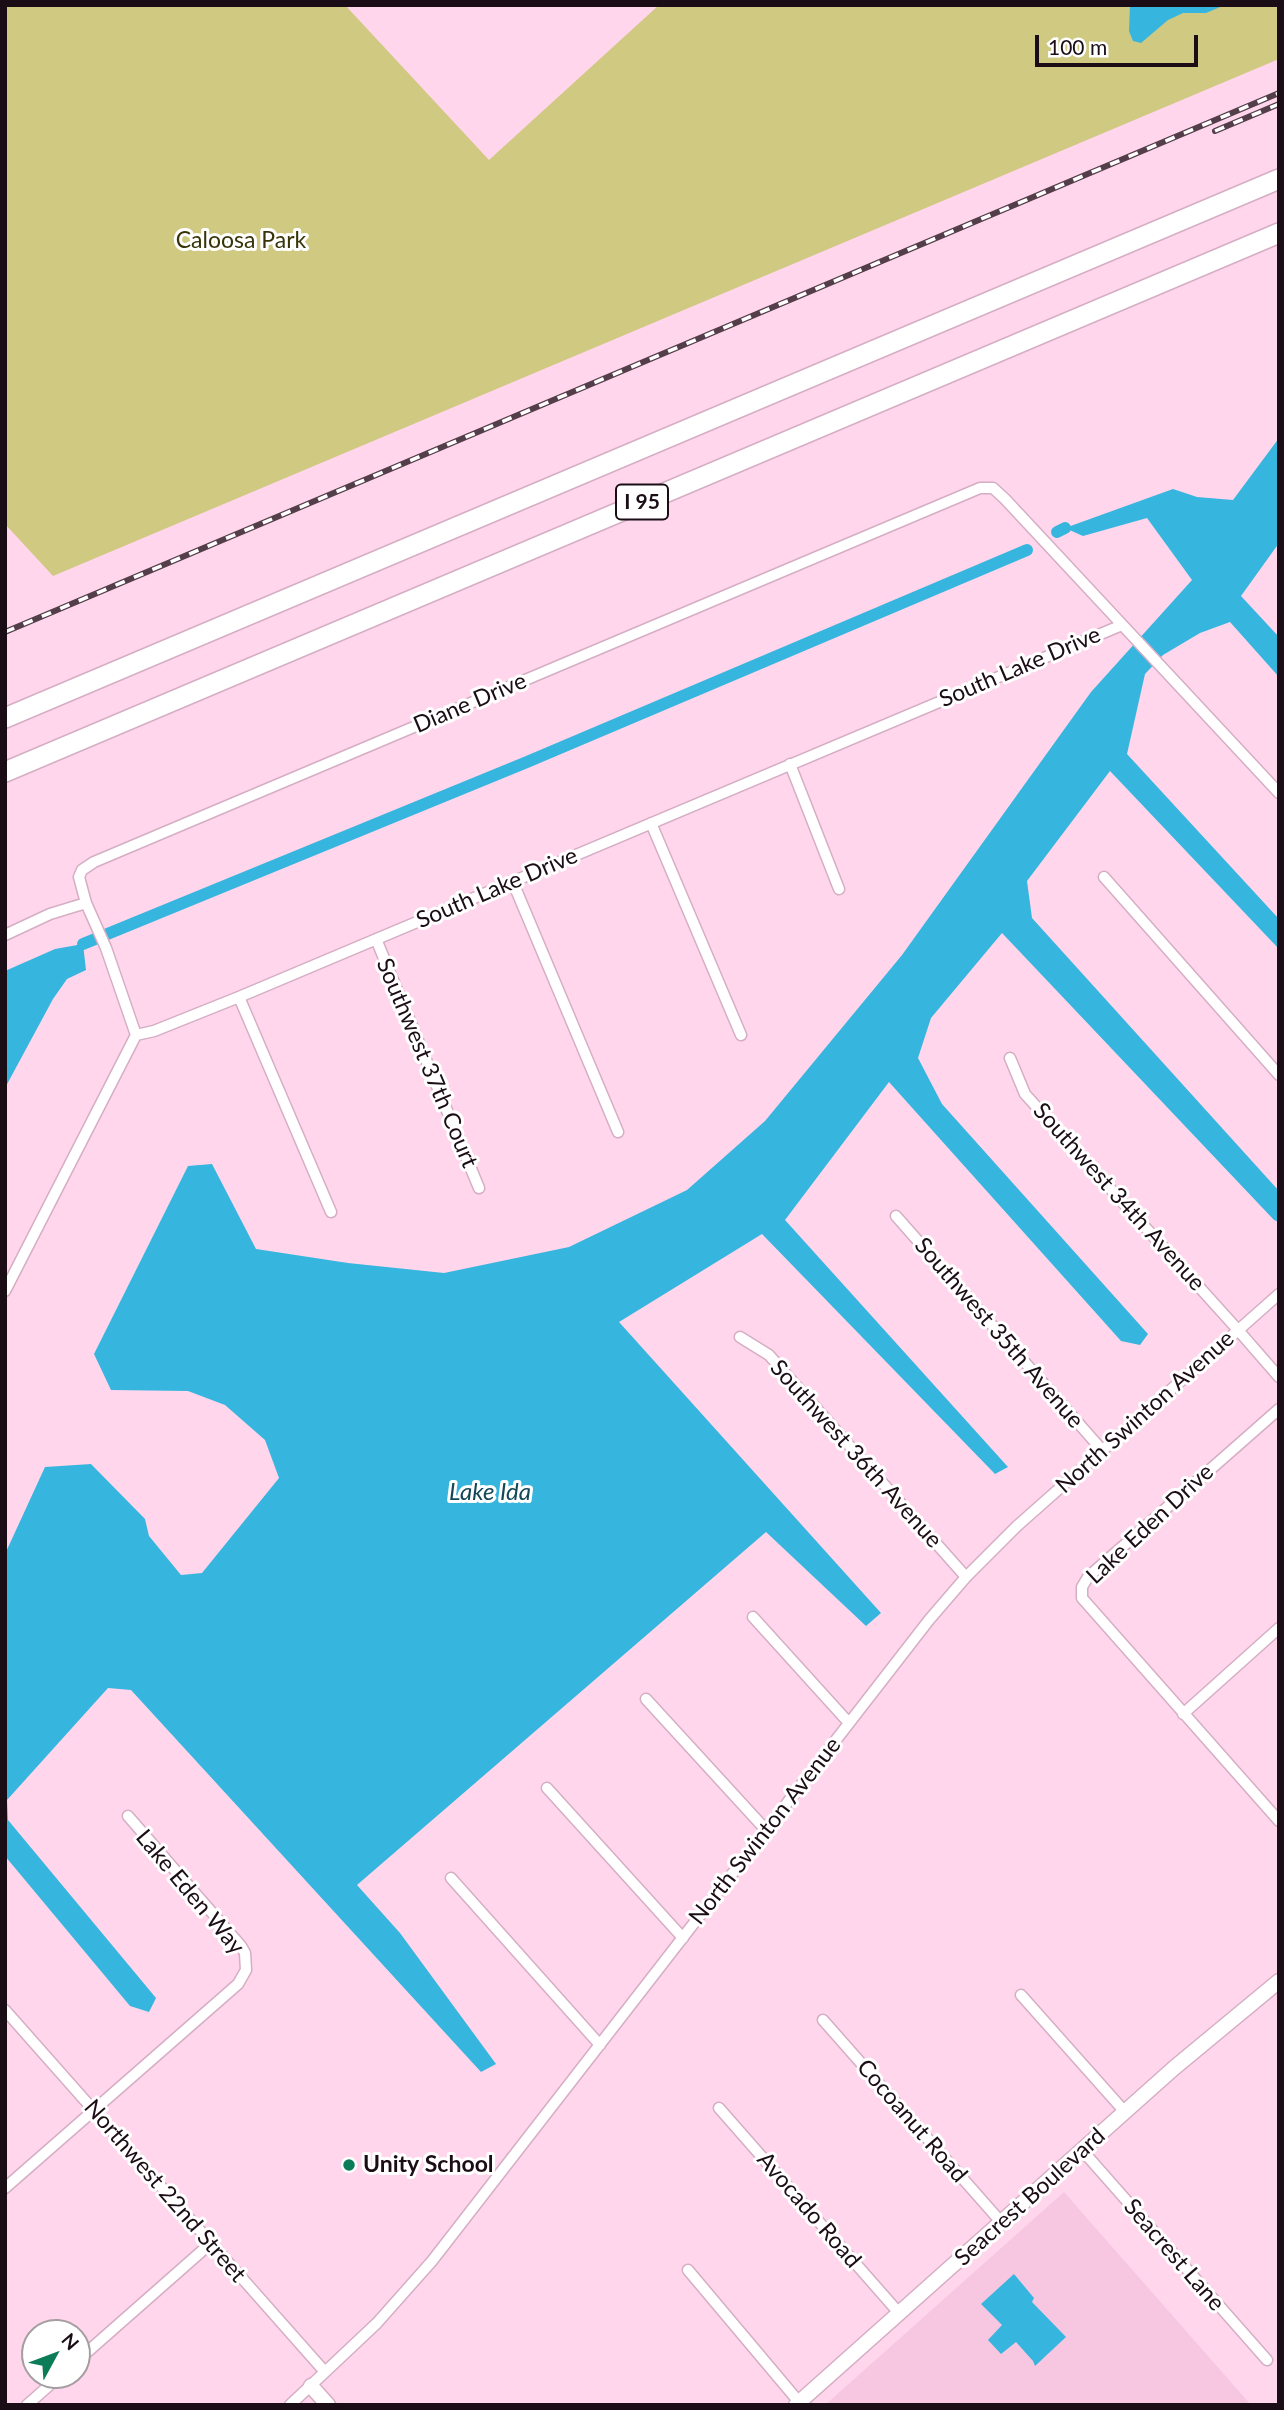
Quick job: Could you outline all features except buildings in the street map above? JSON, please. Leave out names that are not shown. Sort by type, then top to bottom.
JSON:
[{"type":"highway","name":"I 95","points":[[5,718],[1279,179]]},
{"type":"highway","name":"I 95","points":[[5,772],[1279,233]]},
{"type":"street","name":"Diane Drive","points":[[136,1035],[106,948],[86,903],[79,877],[82,870],[94,862],[980,488],[993,488],[1016,510],[1122,625]]},
{"type":"street","points":[[1122,625],[1279,793]]},
{"type":"street","name":"South Lake Drive","points":[[136,1035],[153,1031],[239,997],[1122,625]]},
{"type":"street","points":[[790,764],[839,889]]},
{"type":"street","points":[[651,823],[741,1035]]},
{"type":"street","points":[[1104,877],[1279,1075]]},
{"type":"street","points":[[510,882],[517,892],[618,1132]]},
{"type":"street","points":[[5,935],[50,914],[86,903]]},
{"type":"street","name":"Southwest 37th Court","points":[[376,939],[479,1188]]},
{"type":"street","points":[[239,997],[331,1212]]},
{"type":"street","points":[[5,1291],[136,1035]]},
{"type":"street","name":"Southwest 34th Avenue","points":[[1010,1058],[1025,1094],[1238,1329]]},
{"type":"street","name":"Southwest 35th Avenue","points":[[896,1216],[1102,1450]]},
{"type":"street","name":"North Swinton Avenue","points":[[290,2405],[410,2289],[929,1620],[966,1577],[1017,1526],[1279,1294]]},
{"type":"street","points":[[1238,1329],[1279,1377]]},
{"type":"street","name":"Southwest 36th Avenue","points":[[740,1338],[769,1355],[966,1577]]},
{"type":"street","name":"Lake Eden Drive","points":[[1279,1409],[1088,1577],[1082,1587],[1082,1598],[1279,1821]]},
{"type":"street","points":[[753,1617],[849,1723]]},
{"type":"street","points":[[1183,1714],[1279,1628]]},
{"type":"street","points":[[646,1699],[766,1830]]},
{"type":"street","points":[[547,1788],[683,1938]]},
{"type":"street","name":"Lake Eden Way","points":[[94,2110],[237,1984],[246,1970],[245,1953],[241,1946],[128,1816]]},
{"type":"street","points":[[451,1878],[600,2045]]},
{"type":"street","name":"Seacrest Boulevard","points":[[1265,1991],[1279,1970]]},
{"type":"street","name":"Seacrest Boulevard","points":[[798,2403],[1125,2112],[1279,1981]]},
{"type":"street","points":[[1021,1995],[1125,2112]]},
{"type":"street","name":"Northwest 22nd Street","points":[[5,2010],[325,2372]]},
{"type":"street","name":"Cocoanut Road","points":[[823,2020],[1001,2222]]},
{"type":"street","name":"Avocado Road","points":[[719,2108],[899,2313]]},
{"type":"street","points":[[5,2188],[94,2110]]},
{"type":"street","name":"Seacrest Lane","points":[[1082,2150],[1267,2360]]},
{"type":"street","points":[[91,2349],[211,2243]]},
{"type":"street","points":[[688,2270],[798,2403]]},
{"type":"street","points":[[311,2386],[328,2405]]},
{"type":"street","points":[[27,2405],[45,2389]]},
{"type":"shaded area","points":[[1064,2192],[1251,2405],[825,2405]]},
{"type":"green space","name":"Caloosa Park","points":[[5,5],[345,5],[489,160],[659,5],[1279,5],[1279,59],[53,576],[5,524]]},
{"type":"water","points":[[1130,5],[1225,5],[1206,13],[1183,13],[1168,20],[1141,43],[1133,41],[1129,31]]},
{"type":"water","name":"Lake Ida","points":[[1279,438],[1279,543],[1241,596],[1279,637],[1279,677],[1230,622],[1200,633],[1163,655],[1145,674],[1127,754],[1279,919],[1279,949],[1110,771],[1027,881],[1032,918],[1279,1191],[1279,1222],[1274,1220],[1002,933],[931,1018],[918,1058],[942,1104],[1148,1334],[1140,1345],[1121,1341],[889,1082],[785,1220],[1008,1467],[995,1474],[762,1234],[619,1322],[881,1613],[866,1626],[766,1532],[357,1885],[400,1933],[496,2064],[481,2072],[131,1690],[108,1688],[7,1800],[8,1820],[156,1998],[149,2012],[130,2006],[5,1856],[5,1554],[45,1467],[91,1464],[145,1519],[149,1536],[181,1575],[202,1573],[279,1478],[265,1440],[225,1405],[188,1391],[111,1390],[94,1354],[188,1166],[212,1164],[256,1249],[348,1263],[444,1273],[569,1247],[687,1190],[765,1121],[902,955],[1091,692],[1192,580],[1147,518],[1083,536],[1065,528],[1173,489],[1197,497],[1233,500]]},
{"type":"water","points":[[83,944],[86,970],[67,979],[53,999],[5,1088],[5,971],[55,949]]},
{"type":"water","points":[[1014,2274],[1034,2298],[1032,2302],[1066,2337],[1035,2366],[1016,2342],[1001,2354],[988,2340],[1002,2325],[981,2304]]},
{"type":"waterway","points":[[1057,532],[1065,528]]},
{"type":"waterway","points":[[83,944],[527,762],[1027,550]]},
{"type":"railway","points":[[5,632],[1279,93]]},
{"type":"railway","points":[[1215,131],[1279,104]]},
{"type":"place","name":"Unity School","points":[[349,2165]]}]
